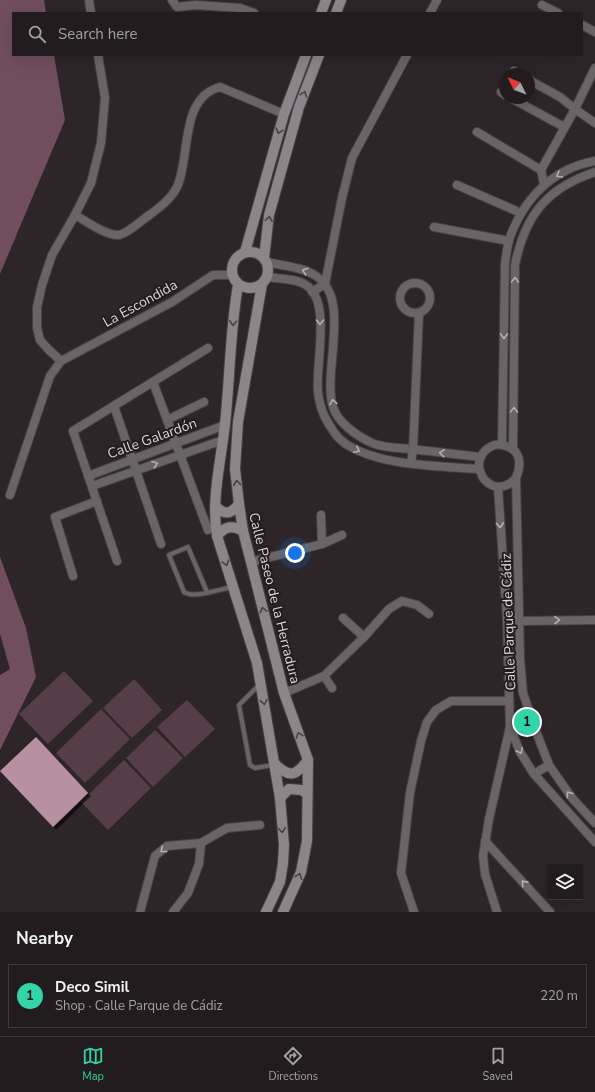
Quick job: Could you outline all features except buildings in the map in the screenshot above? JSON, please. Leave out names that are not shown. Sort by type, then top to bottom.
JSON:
[{"type":"main road","points":[[321,12],[326,0]]},
{"type":"main road","points":[[336,12],[341,0]]},
{"type":"main road","points":[[245,252],[284,114],[306,56]]},
{"type":"main road","points":[[266,260],[256,252],[245,252],[238,256],[231,268],[232,275],[238,285],[246,289],[254,289],[265,281],[269,215],[299,107],[320,56]]},
{"type":"main road","name":"Calle Paseo de la Herradura","points":[[265,281],[238,422],[235,469],[243,531],[284,693],[308,760],[306,842],[301,872],[282,912]]},
{"type":"main road","points":[[238,285],[234,306],[225,425],[215,506],[215,520],[217,536],[257,663],[276,765],[284,845],[283,863],[280,882],[266,912]]},
{"type":"main road","points":[[215,506],[224,513],[230,513],[239,504]]},
{"type":"main road","points":[[217,536],[227,527],[233,526],[243,531]]},
{"type":"main road","points":[[276,765],[284,772],[289,774],[296,773],[308,760]]},
{"type":"main road","points":[[280,798],[289,789],[301,790],[307,793]]},
{"type":"street","points":[[89,0],[91,12]]},
{"type":"street","points":[[431,12],[438,0]]},
{"type":"street","points":[[174,3],[196,5],[242,4],[253,12]]},
{"type":"street","points":[[542,5],[556,12]]},
{"type":"street","points":[[583,26],[595,32]]},
{"type":"street","points":[[10,496],[50,376],[61,360],[40,340],[36,328],[37,307],[42,285],[52,255],[91,183],[101,143],[104,98],[98,56]]},
{"type":"street","points":[[312,292],[325,284],[342,198],[352,158],[406,56]]},
{"type":"street","points":[[544,184],[541,170],[575,109],[595,68]]},
{"type":"street","points":[[535,83],[560,97],[595,123]]},
{"type":"street","points":[[75,215],[108,234],[119,235],[127,231],[164,204],[177,188],[184,165],[188,128],[194,112],[202,97],[212,89],[220,87],[284,114]]},
{"type":"street","points":[[522,104],[564,127]]},
{"type":"street","points":[[477,132],[541,170]]},
{"type":"street","points":[[502,444],[505,264],[509,241],[521,213],[531,197],[544,184],[570,168],[595,161]]},
{"type":"street","name":"Calle Parque de Cádiz","points":[[595,172],[576,178],[551,194],[533,214],[519,245],[516,265],[513,450],[519,458],[520,469],[516,478],[520,659],[523,693],[536,734],[549,765],[572,798],[595,824]]},
{"type":"street","points":[[456,184],[521,213]]},
{"type":"street","points":[[434,226],[509,241]]},
{"type":"street","points":[[266,260],[303,270],[316,276],[325,284],[331,296],[334,314],[331,391],[333,407],[344,425],[357,435],[374,444],[413,450],[480,457]]},
{"type":"street","name":"La Escondida","points":[[61,360],[172,302],[213,275],[232,275]]},
{"type":"street","points":[[265,281],[297,281],[307,285],[318,302],[321,317],[318,392],[323,416],[336,435],[350,447],[367,455],[411,463],[478,469]]},
{"type":"street","points":[[411,463],[413,450],[419,313]]},
{"type":"street","points":[[117,561],[73,431],[208,348]]},
{"type":"street","points":[[152,382],[208,530]]},
{"type":"street","points":[[166,420],[204,402]]},
{"type":"street","points":[[114,406],[161,544]]},
{"type":"street","name":"Calle Galardón","points":[[88,476],[225,425]]},
{"type":"street","name":"Calle Galardón","points":[[92,486],[223,440]]},
{"type":"street","points":[[513,450],[502,444],[493,445],[480,457],[478,469],[482,477],[489,484],[498,487],[508,485],[516,478]]},
{"type":"street","name":"Calle Parque de Cádiz","points":[[498,487],[506,619],[510,727],[520,752],[534,774],[595,842]]},
{"type":"street","points":[[73,576],[55,517],[97,501]]},
{"type":"street","points":[[321,515],[322,544]]},
{"type":"street","points":[[251,562],[322,544],[342,535]]},
{"type":"street","points":[[284,693],[324,676],[364,637],[389,609],[402,602],[417,605],[429,614]]},
{"type":"street","points":[[343,618],[364,637]]},
{"type":"street","points":[[506,619],[595,620]]},
{"type":"street","points":[[324,676],[332,688]]},
{"type":"street","points":[[414,912],[401,873],[403,844],[410,793],[421,741],[427,722],[436,710],[451,700],[509,701]]},
{"type":"street","points":[[497,912],[484,874],[483,856],[510,727]]},
{"type":"street","points":[[534,774],[549,765]]},
{"type":"street","points":[[140,912],[155,856],[167,846],[201,842],[227,828],[260,825]]},
{"type":"street","points":[[485,841],[550,912]]},
{"type":"street","points":[[173,912],[188,893],[199,864],[201,842]]},
{"type":"lane","points":[[207,592],[188,547],[169,555],[184,592],[188,594],[192,595],[233,587]]},
{"type":"lane","points":[[261,684],[239,705],[250,765],[255,768],[276,765]]},
{"type":"shaded area","points":[[0,0],[44,0],[46,12],[12,12],[12,56],[54,56],[65,120],[0,274]]},
{"type":"shaded area","points":[[0,557],[26,628],[36,677],[0,750],[0,675],[10,669],[0,634]]},
{"type":"shaded area","points":[[64,671],[93,701],[48,744],[19,714]]},
{"type":"shaded area","points":[[134,679],[162,710],[132,738],[103,708]]},
{"type":"shaded area","points":[[187,700],[215,729],[185,757],[157,727]]},
{"type":"shaded area","points":[[101,709],[130,739],[85,783],[56,753]]},
{"type":"shaded area","points":[[155,730],[183,758],[153,787],[126,758]]},
{"type":"shaded area","points":[[124,760],[151,788],[108,830],[81,802]]},
{"type":"place","name":"Deco Simil","points":[[527,722]]}]
